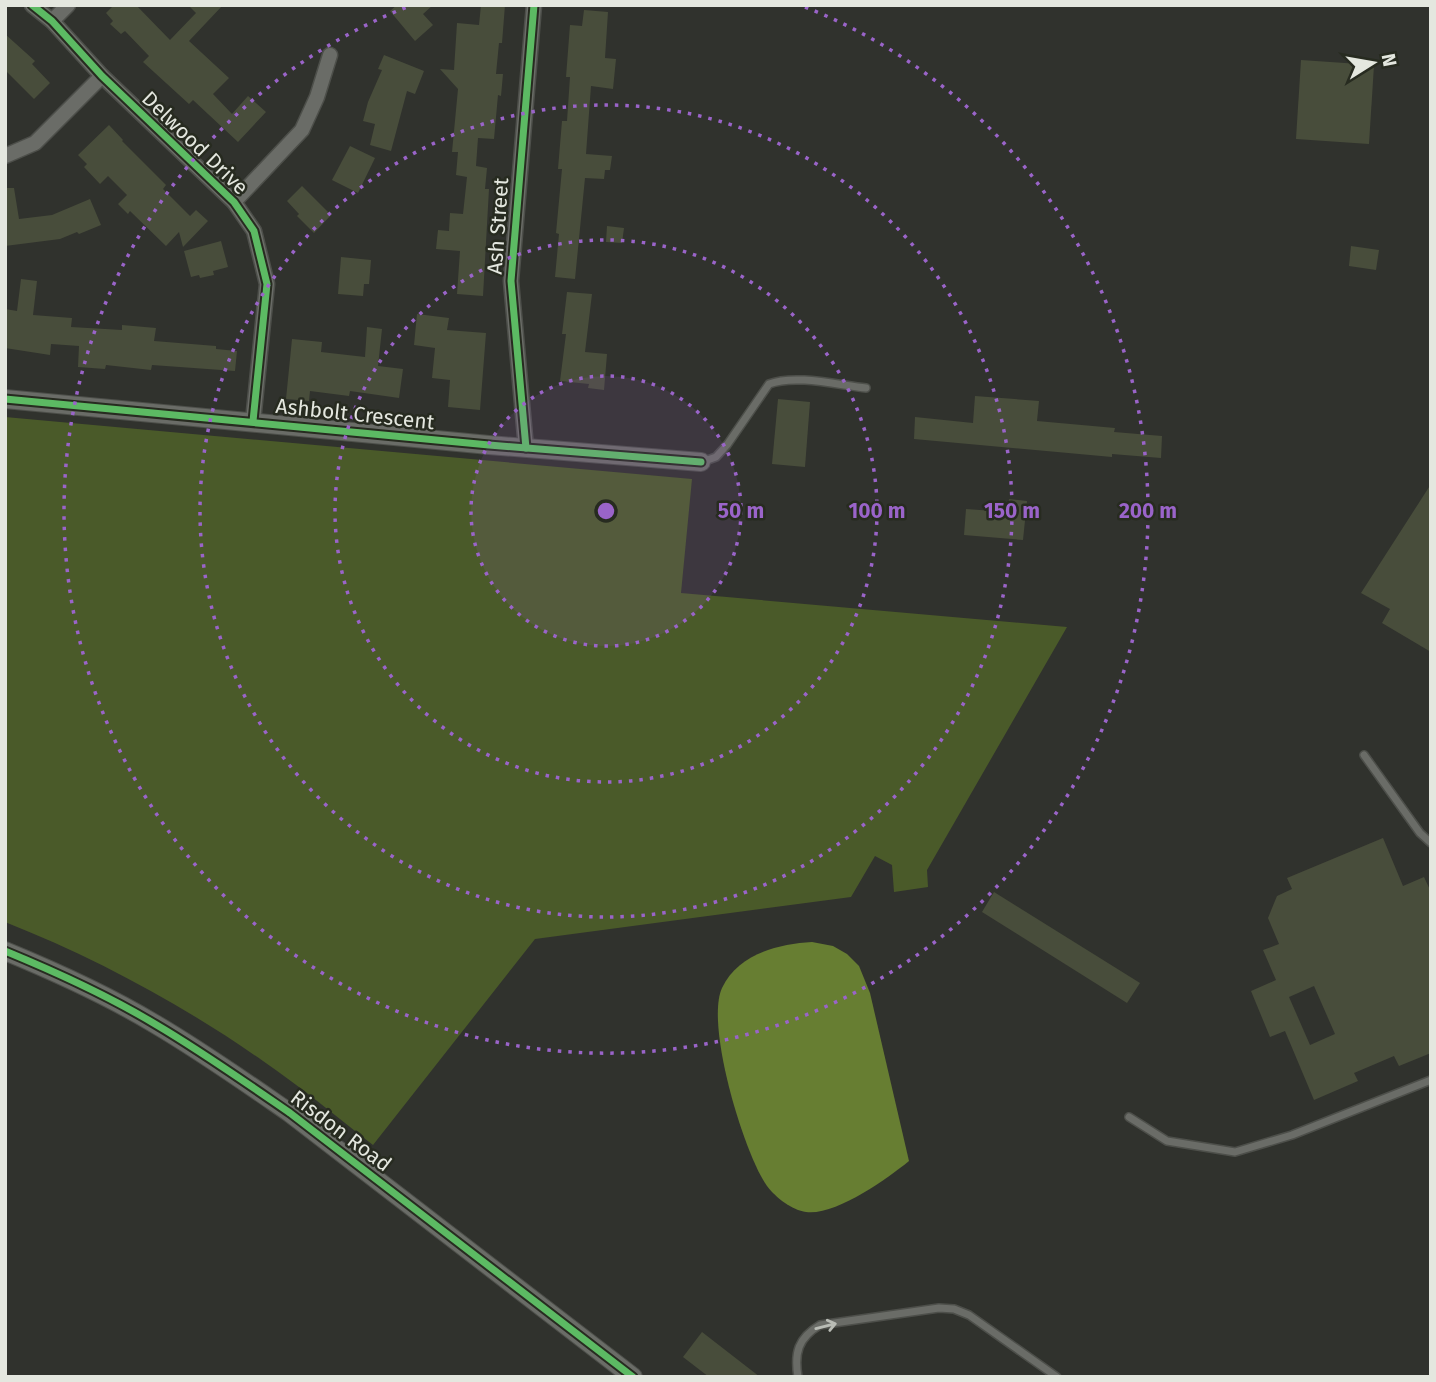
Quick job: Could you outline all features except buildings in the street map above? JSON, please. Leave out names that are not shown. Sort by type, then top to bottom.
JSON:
[{"type":"street","name":"Delwood Drive","points":[[32,5],[234,202],[254,231],[267,284],[253,421]]},
{"type":"street","points":[[52,22],[68,5]]},
{"type":"street","name":"Ash Street","points":[[526,448],[511,281],[534,5]]},
{"type":"street","points":[[234,202],[302,130],[317,97],[330,55]]},
{"type":"street","points":[[5,156],[35,143],[102,76]]},
{"type":"street","name":"Ashbolt Crescent","points":[[5,399],[701,462]]},
{"type":"street","name":"Risdon Road","points":[[5,951],[101,994],[143,1017],[290,1112],[633,1377]]},
{"type":"lane","points":[[701,462],[716,457],[727,445],[769,384],[780,380],[796,380],[866,387]]},
{"type":"lane","points":[[1364,755],[1420,833],[1431,843]]},
{"type":"lane","points":[[1129,1116],[1167,1141],[1235,1152],[1292,1135],[1431,1080]]},
{"type":"lane","points":[[798,1377],[795,1361],[798,1345],[807,1333],[820,1325],[939,1308],[954,1309],[969,1315],[1057,1377]]},
{"type":"shaded area","points":[[5,417],[692,479],[681,593],[1067,627],[927,870],[928,887],[894,892],[892,865],[875,856],[851,897],[535,939],[373,1145],[277,1071],[202,1021],[106,967],[5,922]]},
{"type":"shaded area","points":[[812,942],[833,946],[847,954],[859,966],[870,993],[909,1161],[846,1202],[818,1212],[806,1212],[790,1206],[767,1186],[748,1147],[723,1058],[718,1006],[722,988],[729,976],[749,959],[773,948]]},
{"type":"cycle path","points":[[32,5],[52,21],[102,76],[234,202],[254,231],[267,284],[253,421]]},
{"type":"cycle path","points":[[526,448],[511,281],[534,5]]},
{"type":"cycle path","points":[[5,399],[489,445],[701,462]]},
{"type":"cycle path","points":[[5,951],[118,1003],[240,1078],[290,1113],[633,1377]]}]
